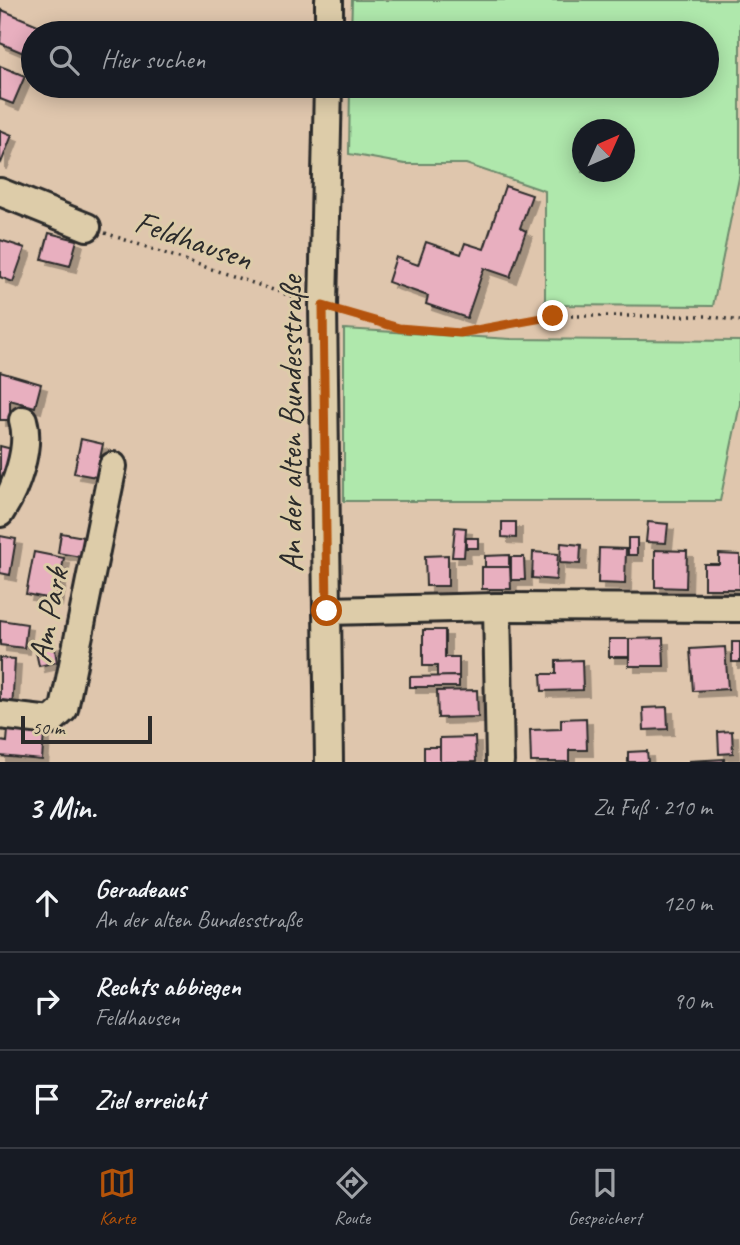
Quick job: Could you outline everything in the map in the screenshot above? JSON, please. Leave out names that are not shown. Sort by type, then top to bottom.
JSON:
[{"type":"street","points":[[329,21],[330,0]]},
{"type":"street","name":"An der alten Bundesstraße","points":[[328,98],[323,306],[329,762]]},
{"type":"street","points":[[2,196],[87,227]]},
{"type":"street","points":[[0,513],[14,486],[27,434],[23,420]]},
{"type":"street","name":"Am Park","points":[[0,715],[51,721],[64,709],[113,466]]},
{"type":"street","points":[[327,611],[497,607],[740,608]]},
{"type":"street","points":[[497,607],[500,762]]},
{"type":"path","name":"Feldhausen","points":[[87,227],[323,306],[399,328],[460,333],[553,316],[695,316],[740,321]]},
{"type":"green space","points":[[352,0],[740,0],[740,173],[713,306],[545,305],[545,191],[466,164],[405,164],[349,154],[350,98],[719,98],[719,21],[351,21]]},
{"type":"green space","points":[[344,329],[511,339],[740,341],[740,404],[720,501],[344,501]]},
{"type":"building","points":[[2,10],[28,21],[21,21],[21,52],[0,43]]},
{"type":"building","points":[[0,66],[21,74],[21,85],[13,104],[0,99]]},
{"type":"building","points":[[0,130],[12,135],[1,163],[0,162]]},
{"type":"building","points":[[505,186],[532,195],[520,228],[526,231],[510,277],[484,268],[467,318],[426,304],[428,296],[388,282],[396,257],[418,265],[426,242],[461,254],[465,243],[484,249]]},
{"type":"building","points":[[49,233],[77,240],[70,266],[42,259]]},
{"type":"building","points":[[0,240],[25,248],[13,282],[0,277]]},
{"type":"building","points":[[0,372],[41,384],[35,407],[10,400],[10,420],[0,420]]},
{"type":"building","points":[[81,439],[103,444],[96,477],[74,473]]},
{"type":"building","points":[[0,446],[12,449],[1,495],[0,495]]},
{"type":"building","points":[[502,522],[516,522],[516,538],[502,537]]},
{"type":"building","points":[[648,522],[668,524],[666,543],[646,542]]},
{"type":"building","points":[[455,527],[466,528],[464,557],[452,557]]},
{"type":"building","points":[[61,533],[84,537],[81,557],[58,553]]},
{"type":"building","points":[[0,536],[16,539],[10,575],[0,573]]},
{"type":"building","points":[[466,538],[478,538],[478,548],[466,548]]},
{"type":"building","points":[[628,538],[637,538],[637,555],[628,555]]},
{"type":"building","points":[[561,543],[581,545],[580,564],[560,563]]},
{"type":"building","points":[[599,548],[626,549],[625,584],[598,583]]},
{"type":"building","points":[[655,550],[687,551],[686,588],[655,587]]},
{"type":"building","points":[[34,552],[64,558],[56,600],[26,594]]},
{"type":"building","points":[[533,552],[558,554],[556,580],[532,578]]},
{"type":"building","points":[[719,554],[740,555],[740,589],[704,589],[704,564],[719,564]]},
{"type":"building","points":[[448,555],[448,586],[426,586],[425,556]]},
{"type":"building","points":[[509,555],[509,567],[485,567],[485,556]]},
{"type":"building","points":[[511,557],[524,557],[525,580],[511,580]]},
{"type":"building","points":[[482,567],[510,567],[511,589],[482,589]]},
{"type":"building","points":[[0,620],[27,624],[24,648],[0,645]]},
{"type":"building","points":[[423,630],[445,630],[445,657],[459,657],[459,676],[437,677],[437,666],[423,666]]},
{"type":"building","points":[[663,638],[664,666],[629,666],[629,639]]},
{"type":"building","points":[[609,639],[629,639],[629,657],[609,657]]},
{"type":"building","points":[[732,642],[740,642],[740,662],[732,662]]},
{"type":"building","points":[[54,643],[57,662],[39,666],[35,647]]},
{"type":"building","points":[[725,647],[728,689],[693,691],[690,649]]},
{"type":"building","points":[[0,658],[15,659],[12,710],[0,709]]},
{"type":"building","points":[[582,660],[583,690],[542,691],[541,674],[556,674],[556,661]]},
{"type":"building","points":[[459,676],[459,687],[410,687],[410,677]]},
{"type":"building","points":[[477,690],[478,717],[438,718],[437,691]]},
{"type":"building","points":[[667,707],[668,729],[644,730],[643,708]]},
{"type":"building","points":[[586,718],[587,750],[569,750],[569,762],[531,762],[530,730],[561,729],[561,719]]},
{"type":"building","points":[[8,730],[44,733],[42,760],[0,756],[0,741],[7,742]]},
{"type":"building","points":[[732,731],[733,753],[719,754],[718,732]]},
{"type":"building","points":[[475,737],[476,762],[440,762],[440,738]]},
{"type":"building","points":[[424,747],[440,747],[440,762],[424,762]]},
{"type":"building","points":[[647,751],[648,762],[628,762],[628,752]]},
{"type":"building","points":[[724,759],[724,762],[689,762],[689,761]]},
{"type":"route","points":[[327,611],[323,306],[399,328],[460,333],[497,324],[553,316]]}]
